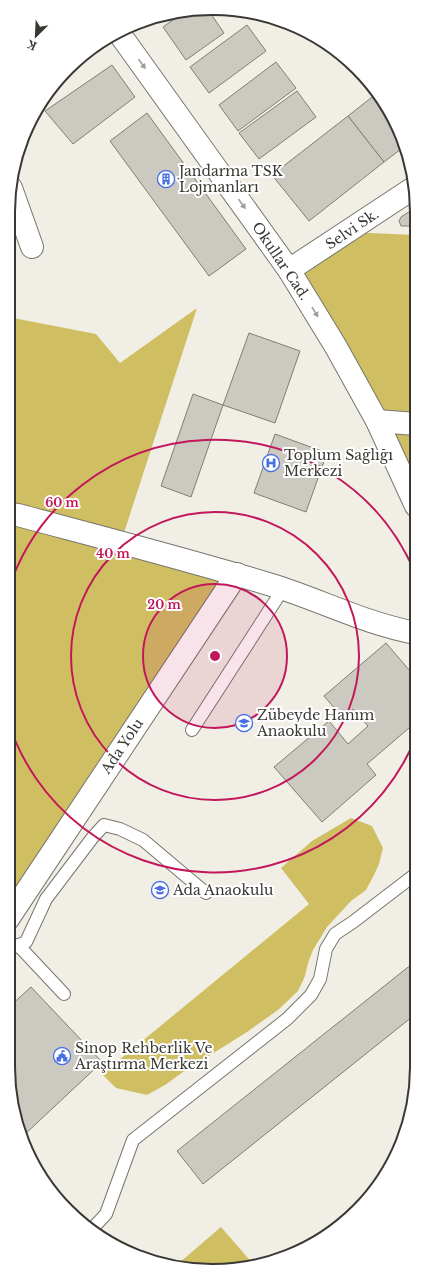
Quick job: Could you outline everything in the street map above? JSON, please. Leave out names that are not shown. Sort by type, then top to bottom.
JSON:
[{"type":"street","name":"Okullar Cad.","points":[[122,37],[289,270],[336,347],[377,421],[410,493]]},
{"type":"street","name":"Selvi Sk.","points":[[289,270],[409,191]]},
{"type":"street","points":[[15,199],[32,247]]},
{"type":"street","points":[[377,421],[410,424]]},
{"type":"street","points":[[15,515],[237,574],[283,589],[344,612],[401,630],[410,631]]},
{"type":"street","name":"Ada Yolu","points":[[15,908],[237,574]]},
{"type":"street","points":[[390,626],[410,620]]},
{"type":"lane","points":[[192,730],[283,589]]},
{"type":"lane","points":[[15,945],[26,942],[46,899],[93,837],[104,825],[120,829],[143,840],[206,893]]},
{"type":"lane","points":[[95,1225],[106,1214],[133,1140],[287,1019],[311,995],[320,979],[326,949],[335,934],[410,878]]},
{"type":"lane","points":[[15,948],[64,994]]},
{"type":"shaded area","points":[[348,232],[410,235],[410,495],[289,270]]},
{"type":"shaded area","points":[[197,308],[121,542],[237,574],[15,908],[15,318],[96,334],[120,363]]},
{"type":"shaded area","points":[[351,818],[372,826],[383,848],[379,864],[366,890],[351,901],[327,927],[313,950],[305,976],[298,991],[278,1010],[247,1032],[147,1095],[116,1088],[102,1074],[309,904],[281,868],[312,841]]},
{"type":"shaded area","points":[[221,1227],[250,1260],[225,1264],[200,1264],[181,1261]]},
{"type":"building","points":[[200,15],[212,15],[224,33],[186,60],[163,27],[174,19]]},
{"type":"building","points":[[247,25],[266,51],[209,93],[190,67]]},
{"type":"building","points":[[276,62],[296,88],[238,131],[219,105]]},
{"type":"building","points":[[112,65],[135,97],[73,144],[45,111]]},
{"type":"building","points":[[297,91],[316,117],[259,159],[239,133]]},
{"type":"building","points":[[372,97],[390,125],[400,150],[384,162],[348,116]]},
{"type":"building","name":"Jandarma TSK Lojmanları","points":[[147,113],[246,249],[209,276],[110,141]]},
{"type":"building","points":[[348,116],[384,162],[309,221],[272,175]]},
{"type":"building","points":[[410,211],[410,226],[401,226],[399,221],[401,217]]},
{"type":"building","points":[[249,333],[300,351],[275,423],[223,405]]},
{"type":"building","points":[[193,394],[223,405],[191,497],[161,486]]},
{"type":"building","points":[[275,434],[327,453],[306,512],[254,493]]},
{"type":"building","points":[[386,643],[410,671],[410,729],[409,728],[367,764],[376,775],[322,822],[274,767],[329,721],[348,744],[368,726],[353,709],[343,718],[324,696]]},
{"type":"building","points":[[410,966],[410,1019],[203,1184],[177,1151]]},
{"type":"building","points":[[31,987],[102,1062],[26,1133],[19,1105],[15,1079],[15,1002]]},
{"type":"place","name":"Jandarma TSK Lojmanları","points":[[166,179]]},
{"type":"place","name":"Toplum Sağlığı Merkezi","points":[[271,463]]},
{"type":"place","name":"Zübeyde Hanım Anaokulu","points":[[244,723]]},
{"type":"place","name":"Ada Anaokulu","points":[[160,890]]},
{"type":"place","name":"Sinop Rehberlik Ve Araştırma Merkezi","points":[[62,1056]]}]
